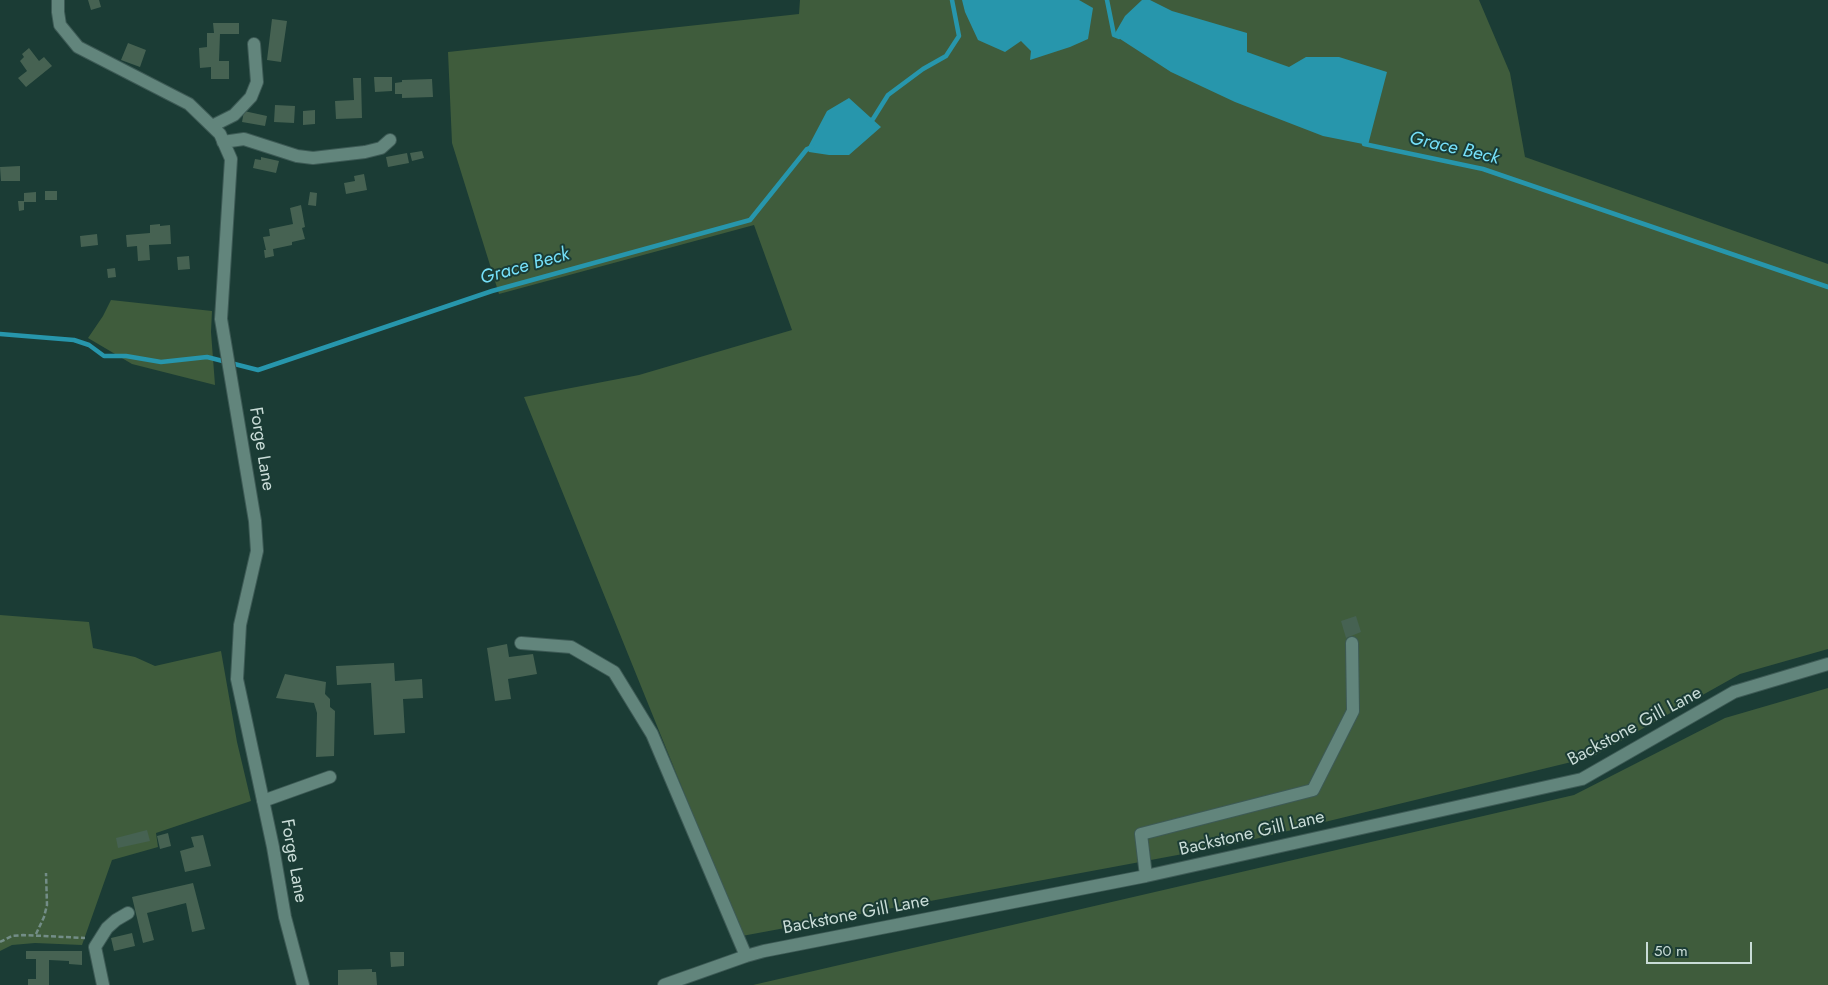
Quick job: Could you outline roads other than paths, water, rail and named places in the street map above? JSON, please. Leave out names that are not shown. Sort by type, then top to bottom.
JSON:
[{"type":"street","name":"Forge Lane","points":[[58,0],[60,25],[78,47],[189,104],[220,134],[231,159],[221,319],[228,351],[230,374],[255,521],[257,551],[240,625],[237,679],[300,984]]},
{"type":"street","points":[[212,126],[234,115],[251,97],[257,82],[254,44]]},
{"type":"street","points":[[223,142],[244,139],[297,156],[313,158],[365,152],[381,148],[390,140]]},
{"type":"street","points":[[521,643],[571,647],[614,672],[652,734],[746,956]]},
{"type":"street","points":[[1146,876],[1141,834],[1313,790],[1353,711],[1352,643]]},
{"type":"street","name":"Backstone Gill Lane","points":[[664,985],[746,956],[1146,876],[1582,779],[1734,692],[1828,664]]},
{"type":"street","points":[[263,801],[330,776]]},
{"type":"street","points":[[103,985],[95,947],[107,928],[116,920],[128,914]]},
{"type":"water","points":[[962,0],[1079,0],[1093,8],[1088,39],[1030,60],[1031,51],[1021,41],[1005,52],[978,40],[965,12]]},
{"type":"water","points":[[1142,0],[1150,0],[1172,11],[1247,33],[1247,52],[1289,67],[1306,57],[1339,57],[1387,72],[1368,145],[1323,136],[1235,102],[1171,72],[1114,35],[1125,16]]},
{"type":"water","points":[[849,98],[881,127],[849,155],[809,152],[807,149],[827,111]]},
{"type":"waterway","name":"Grace Beck","points":[[869,121],[873,119],[888,95],[923,69],[946,56],[959,36],[952,0]]},
{"type":"waterway","name":"Grace Beck","points":[[1107,0],[1114,35],[1119,37]]},
{"type":"waterway","name":"Grace Beck","points":[[1364,144],[1483,169],[1828,287]]},
{"type":"waterway","name":"Grace Beck","points":[[0,334],[74,340],[89,345],[104,356],[126,356],[161,362],[207,357],[258,370],[492,291],[750,220],[807,149],[812,147]]}]
